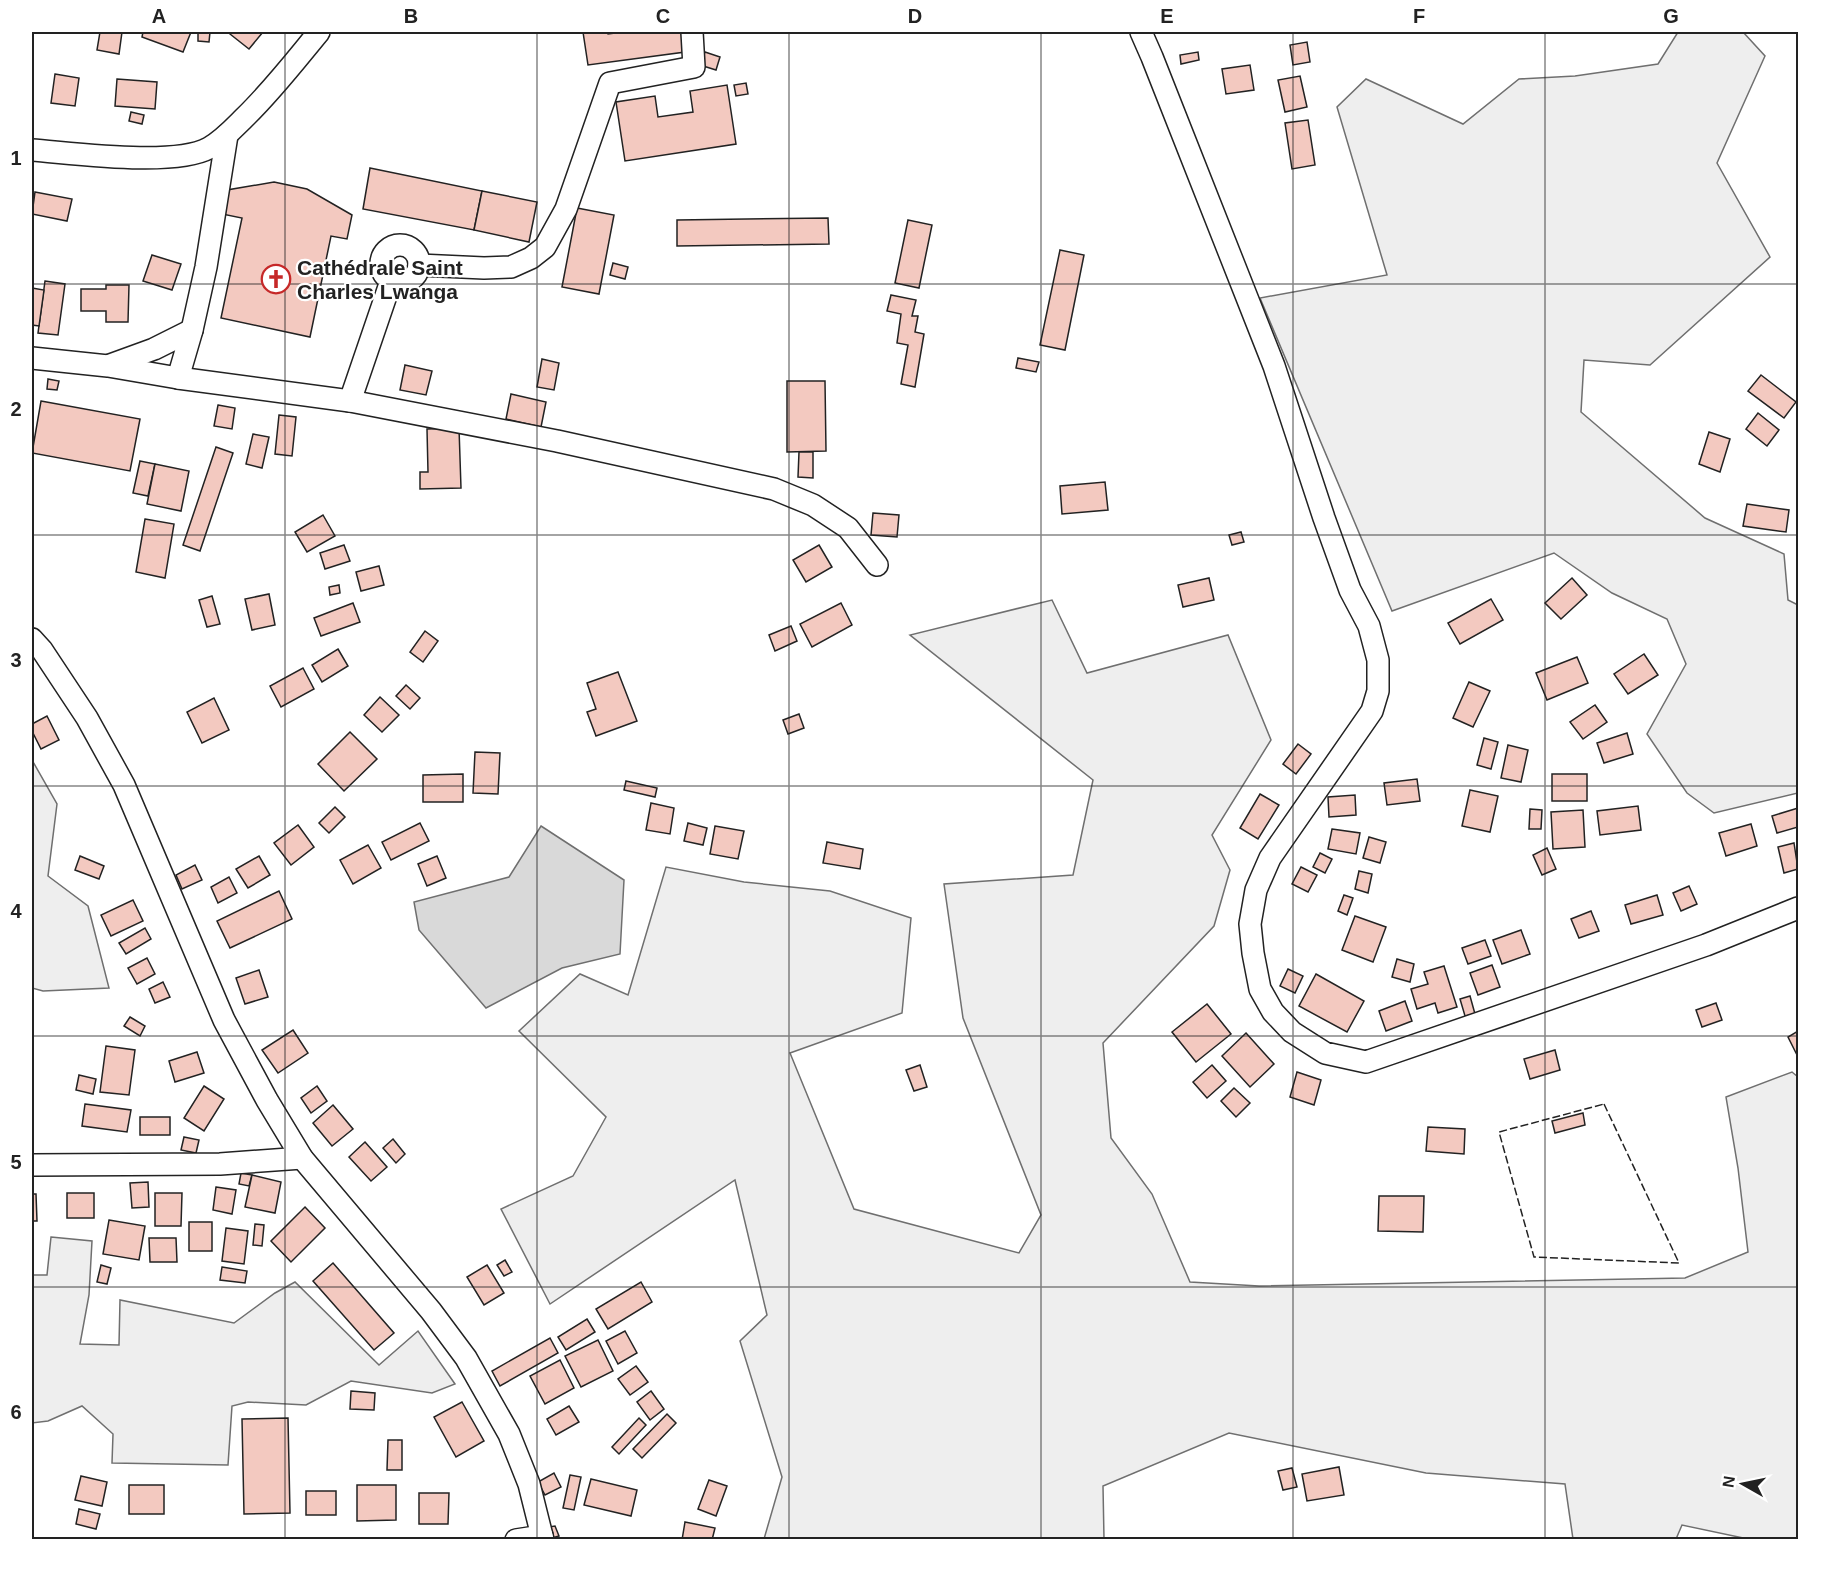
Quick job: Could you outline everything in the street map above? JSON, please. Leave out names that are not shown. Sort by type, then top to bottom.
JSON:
[{"type":"street","points":[[32,150],[119,157],[168,157],[208,149],[227,135],[269,94],[319,32]]},
{"type":"street","points":[[419,265],[511,267],[531,258],[545,247],[566,210],[610,83],[694,67],[692,32]]},
{"type":"street","points":[[1141,32],[1274,366],[1324,519],[1350,590],[1370,626],[1378,660],[1378,691],[1372,711],[1270,858],[1256,890],[1250,924],[1253,953],[1260,989],[1273,1012],[1292,1032],[1325,1053],[1366,1062],[1706,945],[1798,908]]},
{"type":"street","points":[[178,378],[192,330],[206,267],[227,135]]},
{"type":"street","points":[[401,244],[414,251],[419,265],[412,278],[406,282],[391,281],[385,276],[381,262],[388,249],[401,244]]},
{"type":"street","points":[[350,401],[391,281]]},
{"type":"street","points":[[108,366],[135,357],[192,330]]},
{"type":"street","points":[[32,358],[108,366],[178,378],[350,401],[557,441],[774,489],[813,505],[848,528],[877,565]]},
{"type":"street","points":[[32,639],[42,650],[87,718],[124,785],[224,1020],[302,1158],[431,1311],[466,1358],[509,1434],[529,1484],[543,1538],[516,1539]]},
{"type":"street","points":[[32,1165],[220,1164],[302,1158]]},
{"type":"shaded area","points":[[1678,32],[1743,32],[1765,56],[1717,163],[1770,257],[1650,365],[1584,360],[1581,412],[1705,518],[1784,554],[1788,600],[1798,605],[1798,793],[1714,813],[1687,793],[1647,734],[1686,664],[1667,619],[1612,593],[1554,553],[1392,611],[1260,298],[1387,275],[1337,107],[1366,79],[1463,124],[1519,79],[1575,76],[1658,64]]},
{"type":"shaded area","points":[[1052,600],[1087,673],[1228,635],[1271,740],[1212,835],[1230,870],[1214,926],[1103,1043],[1111,1138],[1152,1194],[1190,1282],[1259,1286],[1685,1278],[1748,1252],[1738,1168],[1726,1097],[1792,1072],[1798,1077],[1798,1539],[1748,1539],[1682,1525],[1676,1539],[1573,1539],[1565,1484],[1426,1473],[1229,1433],[1103,1486],[1104,1539],[764,1539],[782,1477],[740,1341],[767,1315],[735,1180],[550,1304],[501,1209],[573,1176],[606,1117],[519,1031],[580,974],[628,995],[666,867],[744,882],[830,891],[911,918],[902,1013],[790,1053],[854,1209],[1019,1253],[1041,1215],[963,1018],[944,884],[1073,875],[1093,780],[910,635]]},
{"type":"shaded area","points":[[32,760],[57,804],[48,876],[88,906],[109,988],[43,991],[32,988]]},
{"type":"shaded area","points":[[541,826],[624,880],[620,954],[562,968],[486,1008],[419,930],[414,902],[509,877]]},
{"type":"shaded area","points":[[51,1237],[92,1241],[89,1295],[80,1344],[119,1345],[120,1300],[234,1323],[275,1293],[295,1282],[379,1365],[418,1331],[455,1384],[432,1393],[351,1381],[306,1405],[248,1402],[232,1406],[228,1465],[112,1463],[113,1434],[82,1406],[48,1421],[32,1423],[32,1275],[47,1275]]},
{"type":"building","points":[[100,32],[122,32],[119,54],[97,50]]},
{"type":"building","points":[[143,32],[191,32],[183,52],[142,37]]},
{"type":"building","points":[[198,32],[210,32],[209,42],[198,41]]},
{"type":"building","points":[[232,32],[263,32],[249,49],[230,34]]},
{"type":"building","points":[[583,32],[607,32],[608,34],[683,32],[685,52],[588,65]]},
{"type":"building","points":[[1307,42],[1310,62],[1293,65],[1290,45]]},
{"type":"building","points":[[705,52],[720,57],[716,70],[700,65]]},
{"type":"building","points":[[1198,52],[1199,60],[1181,64],[1180,55]]},
{"type":"building","points":[[1250,65],[1254,90],[1226,94],[1222,69]]},
{"type":"building","points":[[55,74],[79,78],[75,106],[51,103]]},
{"type":"building","points":[[1300,76],[1307,107],[1285,112],[1278,80]]},
{"type":"building","points":[[117,79],[157,82],[155,109],[115,106]]},
{"type":"building","points":[[746,83],[748,94],[736,96],[734,85]]},
{"type":"building","points":[[727,85],[736,144],[625,161],[616,102],[655,96],[658,117],[693,112],[690,91]]},
{"type":"building","points":[[131,112],[144,115],[142,124],[129,121]]},
{"type":"building","points":[[1308,120],[1315,165],[1292,169],[1285,123]]},
{"type":"building","points":[[370,168],[482,191],[474,230],[363,209]]},
{"type":"building","name":"Cathédrale Saint Charles Lwanga","points":[[274,182],[307,189],[352,215],[347,239],[331,236],[310,337],[221,318],[242,218],[222,214],[227,190]]},
{"type":"building","points":[[482,191],[537,202],[529,242],[474,230]]},
{"type":"building","points":[[35,192],[72,199],[67,221],[32,214]]},
{"type":"building","points":[[577,208],[614,215],[599,294],[562,287]]},
{"type":"building","points":[[828,218],[829,244],[677,246],[677,220]]},
{"type":"building","points":[[908,220],[932,225],[919,288],[895,283]]},
{"type":"building","points":[[1060,250],[1084,255],[1065,350],[1040,345]]},
{"type":"building","points":[[152,255],[181,264],[172,290],[143,281]]},
{"type":"building","points":[[613,263],[628,267],[625,279],[610,275]]},
{"type":"building","points":[[45,281],[65,284],[58,335],[38,333]]},
{"type":"building","points":[[106,285],[129,285],[128,322],[106,322],[106,311],[81,311],[81,289],[106,289]]},
{"type":"building","points":[[32,288],[44,290],[39,326],[32,325]]},
{"type":"building","points":[[891,295],[916,300],[912,316],[918,316],[915,332],[924,334],[915,387],[901,384],[908,345],[897,343],[901,314],[887,311]]},
{"type":"building","points":[[1018,358],[1039,362],[1036,372],[1016,368]]},
{"type":"building","points":[[542,359],[559,363],[554,390],[537,387]]},
{"type":"building","points":[[405,365],[432,371],[426,395],[400,390]]},
{"type":"building","points":[[1761,375],[1796,402],[1784,418],[1748,391]]},
{"type":"building","points":[[48,379],[59,381],[57,390],[47,389]]},
{"type":"building","points":[[787,381],[825,381],[826,451],[787,452]]},
{"type":"building","points":[[511,394],[546,402],[541,427],[506,419]]},
{"type":"building","points":[[41,401],[140,419],[130,471],[32,453]]},
{"type":"building","points":[[218,405],[235,408],[232,429],[214,426]]},
{"type":"building","points":[[1758,413],[1779,430],[1767,446],[1746,429]]},
{"type":"building","points":[[279,415],[296,417],[292,456],[275,454]]},
{"type":"building","points":[[459,428],[461,488],[420,489],[420,472],[428,472],[427,429]]},
{"type":"building","points":[[1709,432],[1730,439],[1720,472],[1699,464]]},
{"type":"building","points":[[253,434],[269,437],[262,468],[246,464]]},
{"type":"building","points":[[216,447],[233,453],[200,551],[183,545]]},
{"type":"building","points":[[799,452],[813,452],[813,478],[798,477]]},
{"type":"building","points":[[140,461],[155,464],[148,496],[133,493]]},
{"type":"building","points":[[155,464],[189,471],[181,511],[147,504]]},
{"type":"building","points":[[1105,482],[1108,510],[1062,514],[1060,486]]},
{"type":"building","points":[[1747,504],[1789,510],[1786,532],[1743,526]]},
{"type":"building","points":[[873,513],[899,515],[897,537],[871,535]]},
{"type":"building","points":[[323,515],[335,536],[307,552],[295,532]]},
{"type":"building","points":[[145,519],[174,524],[165,578],[136,572]]},
{"type":"building","points":[[1241,532],[1244,542],[1232,545],[1229,535]]},
{"type":"building","points":[[344,545],[350,561],[325,569],[320,553]]},
{"type":"building","points":[[819,545],[832,567],[806,582],[793,560]]},
{"type":"building","points":[[379,566],[384,585],[361,591],[356,572]]},
{"type":"building","points":[[1209,578],[1214,600],[1183,607],[1178,585]]},
{"type":"building","points":[[1572,578],[1587,595],[1561,619],[1545,603]]},
{"type":"building","points":[[339,585],[340,593],[330,595],[329,587]]},
{"type":"building","points":[[269,594],[275,625],[252,630],[245,599]]},
{"type":"building","points":[[212,596],[220,624],[207,627],[199,600]]},
{"type":"building","points":[[1491,599],[1503,620],[1460,644],[1448,623]]},
{"type":"building","points":[[353,603],[360,622],[321,636],[314,618]]},
{"type":"building","points":[[841,603],[852,625],[812,647],[800,624]]},
{"type":"building","points":[[791,626],[797,641],[775,651],[769,635]]},
{"type":"building","points":[[425,631],[438,641],[423,662],[410,652]]},
{"type":"building","points":[[338,649],[348,666],[322,682],[312,665]]},
{"type":"building","points":[[1644,654],[1658,675],[1628,694],[1614,674]]},
{"type":"building","points":[[1577,657],[1588,683],[1547,700],[1536,673]]},
{"type":"building","points":[[303,668],[314,689],[281,707],[270,686]]},
{"type":"building","points":[[618,672],[637,721],[596,736],[587,712],[596,709],[587,683]]},
{"type":"building","points":[[1469,682],[1490,691],[1473,727],[1453,718]]},
{"type":"building","points":[[406,685],[420,698],[410,709],[396,696]]},
{"type":"building","points":[[380,697],[399,715],[382,732],[364,715]]},
{"type":"building","points":[[214,698],[229,730],[202,743],[187,712]]},
{"type":"building","points":[[1595,705],[1607,722],[1583,739],[1570,722]]},
{"type":"building","points":[[799,714],[804,728],[788,734],[783,720]]},
{"type":"building","points":[[47,716],[59,740],[41,749],[32,731],[32,724]]},
{"type":"building","points":[[350,732],[377,759],[344,791],[318,764]]},
{"type":"building","points":[[1627,733],[1633,754],[1604,763],[1597,743]]},
{"type":"building","points":[[1484,738],[1498,742],[1491,769],[1477,765]]},
{"type":"building","points":[[1298,744],[1311,754],[1296,774],[1283,764]]},
{"type":"building","points":[[1508,745],[1528,750],[1521,782],[1501,778]]},
{"type":"building","points":[[475,752],[500,753],[498,794],[473,793]]},
{"type":"building","points":[[463,774],[463,802],[423,802],[423,775]]},
{"type":"building","points":[[1552,774],[1587,774],[1587,801],[1552,801]]},
{"type":"building","points":[[1417,779],[1420,801],[1387,805],[1384,783]]},
{"type":"building","points":[[626,781],[657,788],[655,797],[624,790]]},
{"type":"building","points":[[1470,790],[1498,796],[1490,832],[1462,826]]},
{"type":"building","points":[[1260,794],[1279,805],[1258,839],[1240,828]]},
{"type":"building","points":[[1355,795],[1356,815],[1329,817],[1328,797]]},
{"type":"building","points":[[651,803],[674,808],[670,834],[646,830]]},
{"type":"building","points":[[1638,806],[1641,830],[1600,835],[1597,811]]},
{"type":"building","points":[[335,807],[345,817],[329,833],[319,823]]},
{"type":"building","points":[[1798,808],[1798,827],[1777,833],[1772,816]]},
{"type":"building","points":[[1530,809],[1542,810],[1541,829],[1529,829]]},
{"type":"building","points":[[1583,810],[1585,847],[1553,849],[1551,812]]},
{"type":"building","points":[[420,823],[429,841],[391,860],[382,842]]},
{"type":"building","points":[[688,823],[707,828],[703,845],[684,841]]},
{"type":"building","points":[[1751,824],[1757,846],[1726,856],[1719,833]]},
{"type":"building","points":[[298,825],[314,847],[291,865],[274,843]]},
{"type":"building","points":[[715,826],[744,831],[738,859],[710,854]]},
{"type":"building","points":[[1332,829],[1360,833],[1356,854],[1328,849]]},
{"type":"building","points":[[1369,837],[1386,842],[1380,863],[1363,858]]},
{"type":"building","points":[[827,842],[863,849],[860,869],[823,863]]},
{"type":"building","points":[[1794,843],[1798,869],[1784,873],[1778,847]]},
{"type":"building","points":[[368,845],[381,868],[353,884],[340,860]]},
{"type":"building","points":[[1547,848],[1556,869],[1542,875],[1533,855]]},
{"type":"building","points":[[1320,853],[1332,859],[1325,873],[1313,867]]},
{"type":"building","points":[[80,856],[104,866],[99,879],[75,870]]},
{"type":"building","points":[[259,856],[270,875],[248,888],[236,869]]},
{"type":"building","points":[[437,856],[446,878],[427,886],[418,864]]},
{"type":"building","points":[[195,865],[202,880],[182,889],[176,875]]},
{"type":"building","points":[[1301,867],[1317,875],[1308,892],[1292,884]]},
{"type":"building","points":[[1359,871],[1372,874],[1368,893],[1355,889]]},
{"type":"building","points":[[229,877],[237,893],[218,903],[211,887]]},
{"type":"building","points":[[1689,886],[1697,904],[1681,911],[1673,893]]},
{"type":"building","points":[[279,891],[292,919],[230,948],[217,921]]},
{"type":"building","points":[[1344,895],[1353,898],[1347,915],[1338,911]]},
{"type":"building","points":[[1657,895],[1663,915],[1631,924],[1625,905]]},
{"type":"building","points":[[133,900],[143,921],[111,936],[101,915]]},
{"type":"building","points":[[1591,911],[1599,931],[1579,938],[1571,919]]},
{"type":"building","points":[[1355,916],[1386,927],[1373,962],[1342,950]]},
{"type":"building","points":[[145,928],[151,939],[126,954],[119,943]]},
{"type":"building","points":[[1521,930],[1530,954],[1502,964],[1493,940]]},
{"type":"building","points":[[1485,940],[1491,956],[1468,964],[1462,948]]},
{"type":"building","points":[[147,958],[155,974],[137,984],[128,968]]},
{"type":"building","points":[[1397,959],[1414,964],[1410,982],[1392,977]]},
{"type":"building","points":[[1492,965],[1500,987],[1478,995],[1470,973]]},
{"type":"building","points":[[1444,966],[1457,1007],[1438,1013],[1435,1003],[1417,1009],[1411,989],[1428,984],[1424,972]]},
{"type":"building","points":[[1288,969],[1303,976],[1295,993],[1280,986]]},
{"type":"building","points":[[259,970],[268,997],[245,1004],[236,978]]},
{"type":"building","points":[[1316,974],[1364,1001],[1347,1032],[1299,1006]]},
{"type":"building","points":[[163,982],[170,997],[155,1003],[149,989]]},
{"type":"building","points":[[1470,996],[1475,1014],[1465,1016],[1460,999]]},
{"type":"building","points":[[1405,1001],[1412,1021],[1386,1031],[1379,1011]]},
{"type":"building","points":[[1716,1003],[1722,1020],[1702,1027],[1696,1010]]},
{"type":"building","points":[[1207,1004],[1231,1034],[1196,1062],[1172,1032]]},
{"type":"building","points":[[130,1017],[145,1026],[140,1036],[124,1026]]},
{"type":"building","points":[[293,1030],[308,1053],[278,1073],[262,1050]]},
{"type":"building","points":[[1798,1031],[1798,1057],[1788,1037]]},
{"type":"building","points":[[1246,1033],[1274,1064],[1250,1087],[1222,1056]]},
{"type":"building","points":[[106,1046],[135,1050],[129,1095],[100,1092]]},
{"type":"building","points":[[1555,1050],[1560,1070],[1530,1079],[1524,1059]]},
{"type":"building","points":[[197,1052],[204,1073],[175,1082],[169,1061]]},
{"type":"building","points":[[920,1065],[927,1087],[914,1091],[906,1070]]},
{"type":"building","points":[[1212,1065],[1226,1081],[1207,1098],[1193,1082]]},
{"type":"building","points":[[1297,1072],[1321,1080],[1314,1105],[1290,1097]]},
{"type":"building","points":[[79,1075],[96,1079],[93,1094],[76,1090]]},
{"type":"building","points":[[204,1086],[224,1099],[204,1131],[184,1118]]},
{"type":"building","points":[[317,1086],[327,1101],[311,1113],[301,1098]]},
{"type":"building","points":[[1234,1088],[1250,1103],[1236,1117],[1221,1101]]},
{"type":"building","points":[[85,1104],[131,1110],[127,1132],[82,1126]]},
{"type":"building","points":[[333,1105],[353,1129],[332,1146],[313,1123]]},
{"type":"building","points":[[1583,1113],[1585,1125],[1555,1133],[1552,1121]]},
{"type":"building","points":[[140,1117],[170,1117],[170,1135],[140,1135]]},
{"type":"building","points":[[1428,1127],[1465,1129],[1464,1154],[1426,1151]]},
{"type":"building","points":[[184,1137],[199,1140],[196,1153],[181,1150]]},
{"type":"building","points":[[393,1139],[405,1154],[396,1163],[383,1148]]},
{"type":"building","points":[[365,1142],[387,1167],[371,1181],[349,1157]]},
{"type":"building","points":[[241,1173],[252,1175],[249,1186],[239,1184]]},
{"type":"building","points":[[252,1175],[281,1182],[275,1213],[245,1207]]},
{"type":"building","points":[[148,1182],[149,1207],[132,1208],[130,1183]]},
{"type":"building","points":[[216,1187],[236,1190],[232,1214],[213,1210]]},
{"type":"building","points":[[67,1193],[94,1193],[94,1218],[67,1218]]},
{"type":"building","points":[[155,1193],[182,1193],[181,1226],[155,1226]]},
{"type":"building","points":[[32,1194],[36,1194],[37,1221],[32,1221]]},
{"type":"building","points":[[1379,1196],[1424,1196],[1423,1232],[1378,1231]]},
{"type":"building","points":[[305,1207],[325,1228],[291,1262],[271,1241]]},
{"type":"building","points":[[109,1220],[145,1226],[139,1260],[103,1254]]},
{"type":"building","points":[[189,1222],[212,1222],[212,1251],[189,1251]]},
{"type":"building","points":[[255,1224],[264,1225],[262,1246],[253,1245]]},
{"type":"building","points":[[226,1228],[248,1231],[244,1264],[222,1261]]},
{"type":"building","points":[[149,1238],[176,1238],[177,1262],[150,1262]]},
{"type":"building","points":[[505,1260],[512,1272],[504,1276],[497,1265]]},
{"type":"building","points":[[333,1263],[394,1333],[374,1350],[313,1281]]},
{"type":"building","points":[[101,1265],[111,1268],[107,1284],[97,1282]]},
{"type":"building","points":[[487,1265],[504,1293],[484,1305],[467,1277]]},
{"type":"building","points":[[222,1267],[247,1271],[245,1283],[220,1280]]},
{"type":"building","points":[[641,1282],[652,1302],[608,1329],[596,1309]]},
{"type":"building","points":[[587,1319],[595,1332],[566,1350],[558,1337]]},
{"type":"building","points":[[625,1331],[637,1353],[618,1364],[606,1341]]},
{"type":"building","points":[[550,1338],[558,1353],[500,1386],[492,1371]]},
{"type":"building","points":[[598,1340],[613,1371],[581,1387],[565,1356]]},
{"type":"building","points":[[560,1360],[574,1388],[545,1404],[530,1376]]},
{"type":"building","points":[[636,1366],[648,1382],[630,1395],[618,1379]]},
{"type":"building","points":[[351,1391],[375,1393],[374,1410],[350,1409]]},
{"type":"building","points":[[651,1391],[664,1409],[650,1420],[637,1402]]},
{"type":"building","points":[[462,1402],[484,1441],[456,1457],[434,1417]]},
{"type":"building","points":[[569,1406],[579,1422],[556,1435],[547,1419]]},
{"type":"building","points":[[667,1414],[676,1423],[642,1458],[633,1449]]},
{"type":"building","points":[[288,1418],[290,1513],[244,1514],[242,1419]]},
{"type":"building","points":[[639,1418],[646,1425],[619,1454],[612,1447]]},
{"type":"building","points":[[388,1440],[402,1440],[402,1470],[387,1470]]},
{"type":"building","points":[[1339,1467],[1344,1495],[1307,1501],[1302,1474]]},
{"type":"building","points":[[1292,1468],[1297,1487],[1283,1490],[1278,1471]]},
{"type":"building","points":[[554,1473],[561,1487],[545,1495],[538,1482]]},
{"type":"building","points":[[570,1475],[581,1477],[574,1510],[563,1508]]},
{"type":"building","points":[[81,1476],[107,1482],[102,1506],[75,1500]]},
{"type":"building","points":[[591,1479],[637,1490],[631,1516],[584,1505]]},
{"type":"building","points":[[709,1480],[727,1486],[716,1516],[698,1509]]},
{"type":"building","points":[[129,1485],[164,1485],[164,1514],[129,1514]]},
{"type":"building","points":[[357,1485],[396,1485],[396,1520],[357,1521]]},
{"type":"building","points":[[306,1491],[336,1491],[336,1515],[306,1515]]},
{"type":"building","points":[[419,1493],[449,1493],[448,1524],[419,1524]]},
{"type":"building","points":[[79,1509],[100,1514],[96,1529],[76,1524]]},
{"type":"building","points":[[685,1522],[715,1528],[712,1540],[682,1540]]},
{"type":"building","points":[[555,1526],[559,1536],[552,1538],[548,1527]]},
{"type":"fence","points":[[1604,1104],[1679,1263],[1534,1257],[1499,1132],[1604,1104]]},
{"type":"place","name":"Cathédrale Saint Charles Lwanga","points":[[276,279]]}]
